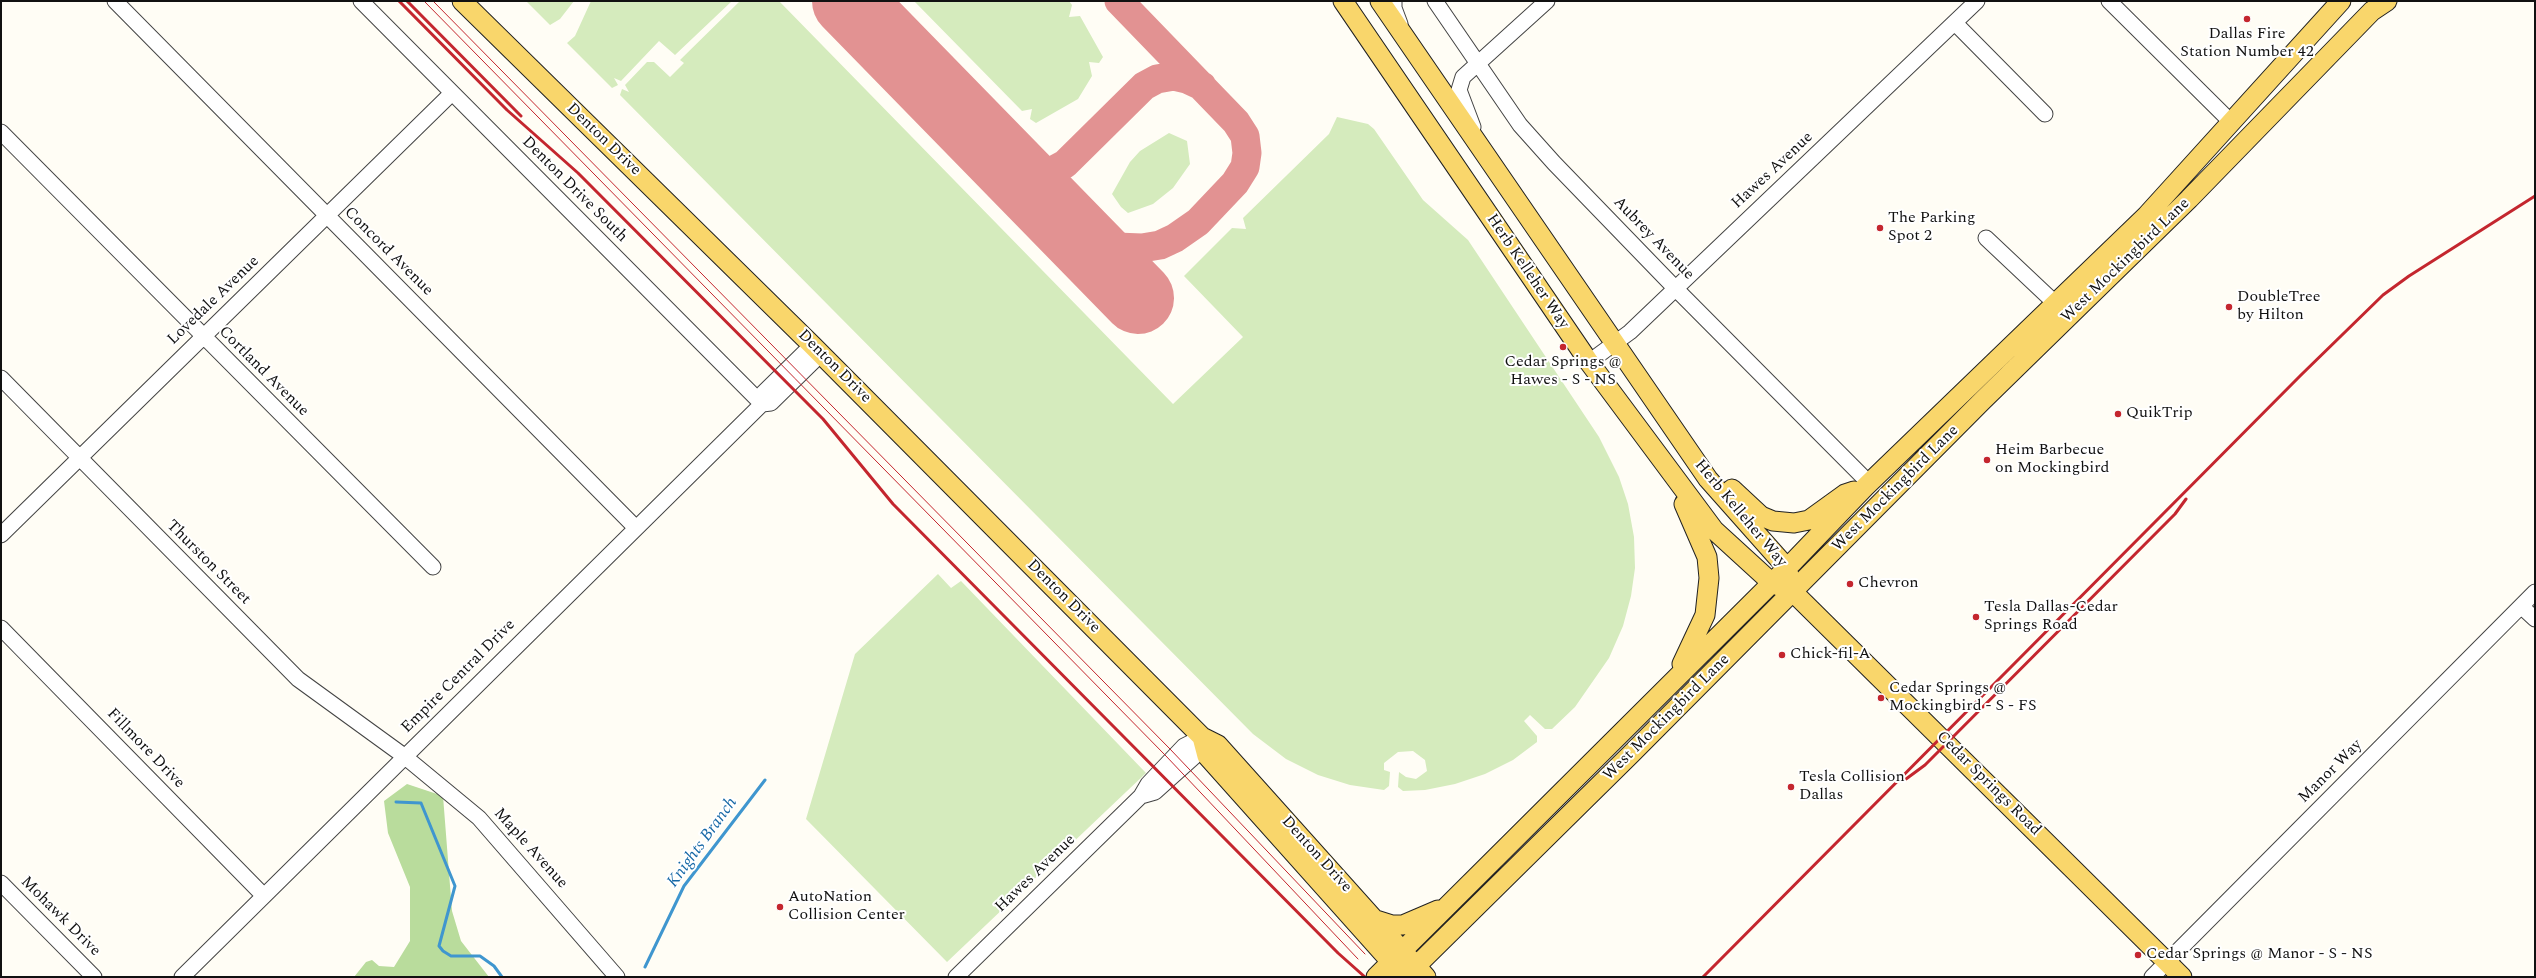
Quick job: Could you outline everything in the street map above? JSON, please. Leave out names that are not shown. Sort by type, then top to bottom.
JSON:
[{"type":"main road","name":"Denton Drive","points":[[462,1],[816,349],[1202,737],[1218,745],[1373,919],[1397,957]]},
{"type":"main road","name":"Herb Kelleher Way","points":[[1343,1],[1589,362],[1671,475],[1714,530],[1772,583],[1793,592]]},
{"type":"main road","name":"Herb Kelleher Way","points":[[1380,1],[1682,443],[1729,504],[1787,568],[1793,592]]},
{"type":"main road","name":"West Mockingbird Lane","points":[[2062,310],[2341,1]]},
{"type":"main road","name":"West Mockingbird Lane","points":[[1413,974],[1793,592],[1975,395],[2062,310],[2189,199],[2380,4]]},
{"type":"main road","points":[[2315,30],[2334,50]]},
{"type":"main road","points":[[2175,184],[2189,199]]},
{"type":"main road","name":"West Mockingbird Lane","points":[[1376,977],[1787,568],[1867,485],[1975,395]]},
{"type":"main road","points":[[1682,443],[1695,449],[1746,505],[1761,516],[1773,521],[1794,523],[1809,520],[1845,494],[1867,485]]},
{"type":"main road","points":[[1671,475],[1707,558],[1709,578],[1705,615],[1676,677]]},
{"type":"main road","name":"Cedar Springs Road","points":[[1793,592],[2182,977]]},
{"type":"main road","name":"Denton Drive","points":[[1202,737],[1207,756],[1413,974]]},
{"type":"main road","points":[[1537,817],[1551,834]]},
{"type":"main road","points":[[1373,919],[1392,925],[1403,925],[1432,914],[1453,901]]},
{"type":"street","name":"Concord Avenue","points":[[115,1],[636,528]]},
{"type":"street","name":"Denton Drive South","points":[[361,1],[762,404]]},
{"type":"street","points":[[1394,1],[1394,8],[1407,42]]},
{"type":"street","name":"Aubrey Avenue","points":[[1435,1],[1520,125],[1675,288],[1867,485]]},
{"type":"street","points":[[1486,157],[1460,90],[1464,77],[1479,65],[1547,1]]},
{"type":"street","name":"Hawes Avenue","points":[[1589,362],[1630,332],[1977,1]]},
{"type":"street","points":[[2109,1],[2231,122]]},
{"type":"street","points":[[1955,23],[2045,114]]},
{"type":"street","name":"Lovedale Avenue","points":[[1,535],[452,93]]},
{"type":"street","name":"Cortland Avenue","points":[[1,132],[433,567]]},
{"type":"street","points":[[1986,238],[2062,310]]},
{"type":"street","name":"Empire Central Drive","points":[[182,977],[762,404],[771,403],[816,349]]},
{"type":"street","name":"Thurston Street","points":[[1,378],[298,679],[404,756]]},
{"type":"street","name":"Manor Way","points":[[2152,977],[2535,592]]},
{"type":"street","points":[[2521,606],[2535,619]]},
{"type":"street","name":"Fillmore Drive","points":[[1,628],[264,896]]},
{"type":"street","name":"Hawes Avenue","points":[[956,977],[1141,796],[1148,784],[1184,746],[1202,737]]},
{"type":"street","name":"Maple Avenue","points":[[404,756],[479,818],[617,977]]},
{"type":"street","name":"Mohawk Drive","points":[[1,883],[94,977]]},
{"type":"green space","points":[[526,1],[574,1],[560,19],[550,25]]},
{"type":"green space","points":[[591,1],[732,1],[675,55],[659,41],[621,81],[614,78],[618,85],[612,88],[567,43],[575,36]]},
{"type":"green space","points":[[740,1],[779,1],[1173,404],[1243,337],[1184,276],[1232,228],[1246,229],[1243,218],[1329,134],[1337,117],[1368,124],[1374,129],[1423,200],[1468,240],[1599,437],[1619,477],[1628,504],[1634,537],[1635,568],[1631,596],[1623,626],[1609,658],[1575,707],[1552,729],[1545,729],[1530,715],[1524,721],[1537,736],[1537,742],[1513,760],[1485,774],[1455,784],[1425,790],[1403,791],[1398,787],[1399,772],[1406,777],[1416,779],[1427,771],[1425,760],[1413,751],[1398,752],[1384,763],[1384,770],[1390,772],[1389,786],[1384,790],[1350,785],[1318,775],[1286,759],[1253,734],[620,95],[622,89],[629,92],[625,85],[647,62],[654,62],[670,77],[684,63],[680,60]]},
{"type":"green space","points":[[914,1],[1069,1],[1072,5],[1069,17],[1080,16],[1103,57],[1099,63],[1089,62],[1092,76],[1078,99],[1036,123],[1030,119],[1032,109],[1022,111]]},
{"type":"green space","points":[[1169,133],[1187,141],[1190,164],[1173,188],[1153,204],[1128,213],[1121,207],[1112,194],[1130,162],[1140,151]]},
{"type":"green space","points":[[938,574],[951,588],[961,581],[1146,773],[947,962],[806,819],[855,654]]},
{"type":"green space","points":[[407,784],[443,796],[452,911],[461,941],[489,977],[354,977],[366,962],[372,960],[379,966],[394,967],[410,941],[410,887],[388,833],[384,801]]},
{"type":"waterway","name":"Knights Branch","points":[[645,967],[684,886],[765,780]]},
{"type":"waterway","points":[[396,802],[421,803],[455,886],[439,946],[443,951],[451,956],[480,956],[494,966],[502,977]]},
{"type":"taxiway","points":[[1071,229],[1093,241],[1116,247],[1142,248],[1160,245],[1175,238],[1198,222],[1235,183],[1245,167],[1247,153],[1245,136],[1236,122],[1119,1]]},
{"type":"taxiway","points":[[998,155],[1015,167],[1035,173],[1052,171],[1065,164],[1144,86],[1157,79],[1174,76],[1187,79],[1202,86]]},
{"type":"runway","points":[[848,1],[1138,298]]},
{"type":"tram line","points":[[424,1],[1166,756],[1358,959]]},
{"type":"tram line","points":[[433,1],[1170,749],[1365,954]]},
{"type":"railway","points":[[399,1],[507,110],[578,173],[823,419],[893,504],[1338,953],[1365,977]]},
{"type":"railway","points":[[407,1],[521,116]]},
{"type":"railway","points":[[1703,977],[2301,375],[2383,295],[2409,276],[2535,196]]},
{"type":"railway","points":[[1906,779],[1925,765],[2175,514],[2186,499]]},
{"type":"place","name":"Dallas Fire Station Number 42","points":[[2247,19]]},
{"type":"place","name":"The Parking Spot 2","points":[[1880,228]]},
{"type":"place","name":"DoubleTree by Hilton","points":[[2229,307]]},
{"type":"place","name":"Cedar Springs @ Hawes - S - NS","points":[[1563,347]]},
{"type":"place","name":"QuikTrip","points":[[2118,414]]},
{"type":"place","name":"Heim Barbecue on Mockingbird","points":[[1987,460]]},
{"type":"place","name":"Chevron","points":[[1850,584]]},
{"type":"place","name":"Tesla Dallas-Cedar Springs Road","points":[[1976,617]]},
{"type":"place","name":"Chick-fil-A","points":[[1782,655]]},
{"type":"place","name":"Cedar Springs @ Mockingbird - S - FS","points":[[1881,698]]},
{"type":"place","name":"Tesla Collision Dallas","points":[[1791,787]]},
{"type":"place","name":"AutoNation Collision Center","points":[[780,907]]},
{"type":"place","name":"Cedar Springs @ Manor - S - NS","points":[[2138,955]]}]
